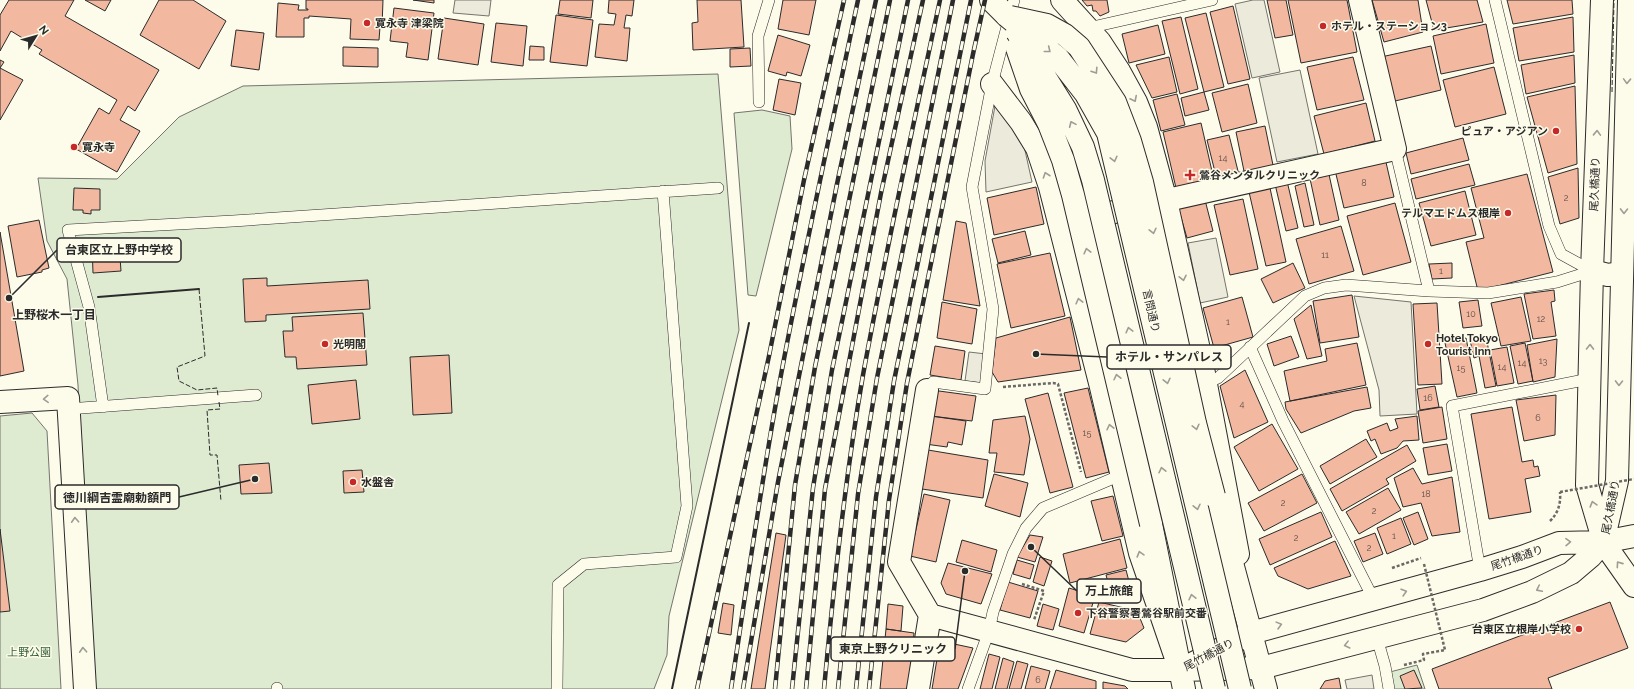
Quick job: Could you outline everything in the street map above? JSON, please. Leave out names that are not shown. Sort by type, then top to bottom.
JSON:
[{"type":"main road","name":"言問通り","points":[[991,0],[1011,8],[1058,58],[1086,94],[1108,133],[1240,689]]},
{"type":"main road","points":[[1062,0],[1100,42],[1119,71],[1136,102],[1146,127],[1166,201],[1206,383],[1231,514],[1251,633]]},
{"type":"main road","points":[[1059,225],[1394,149],[1360,0]]},
{"type":"main road","name":"尾久橋通り","points":[[1602,0],[1592,271],[1587,485],[1603,542]]},
{"type":"main road","name":"尾久橋通り","points":[[1603,542],[1617,481],[1628,272],[1630,142],[1629,0]]},
{"type":"main road","name":"言問通り","points":[[1011,8],[1065,109],[1083,147],[1093,180],[1214,689]]},
{"type":"main road","points":[[1011,8],[1065,35],[1079,48],[1115,102],[1130,141],[1142,182],[1195,423],[1266,689]]},
{"type":"main road","points":[[1011,8],[1031,89],[1049,124],[1063,160],[1073,195],[1151,524],[1182,680]]},
{"type":"main road","points":[[992,84],[1021,122],[1037,148],[1050,187],[1100,384],[1140,553],[1182,680]]},
{"type":"main road","points":[[1592,271],[1608,275],[1628,272]]},
{"type":"main road","points":[[918,689],[930,615],[899,562],[927,390]]},
{"type":"main road","points":[[0,402],[68,398],[85,689]]},
{"type":"main road","name":"尾竹橋通り","points":[[1182,680],[1251,633],[1480,570],[1522,557],[1559,543],[1603,542],[1634,536]]},
{"type":"main road","points":[[1603,542],[1634,586]]},
{"type":"main road","name":"尾竹橋通り","points":[[1182,680],[1261,668],[1483,610],[1532,592],[1571,573],[1591,556],[1603,542]]},
{"type":"main road","points":[[930,615],[1132,670],[1182,680]]},
{"type":"lane","points":[[759,102],[758,36],[769,0]]},
{"type":"lane","points":[[1088,28],[1212,0]]},
{"type":"lane","points":[[1495,0],[1550,226],[1561,254],[1592,271]]},
{"type":"lane","points":[[927,390],[933,382],[985,389],[993,309],[972,187],[992,84],[1011,8]]},
{"type":"lane","points":[[1394,149],[1429,291]]},
{"type":"lane","points":[[103,407],[89,307],[68,230],[718,188]]},
{"type":"lane","points":[[557,689],[558,585],[584,564],[676,557],[687,506],[662,191]]},
{"type":"lane","points":[[1206,383],[1218,378],[1305,296],[1324,288],[1346,285],[1429,291],[1488,292],[1557,282],[1592,271]]},
{"type":"lane","points":[[1250,347],[1284,420],[1374,600]]},
{"type":"lane","points":[[1480,570],[1452,406],[1589,379]]},
{"type":"lane","points":[[68,409],[256,396]]},
{"type":"lane","points":[[968,689],[989,631],[1013,554],[1026,528],[1043,508],[1121,475]]},
{"type":"lane","points":[[1377,638],[1385,666],[1389,689]]},
{"type":"path","points":[[985,389],[1053,383],[1058,384],[1086,490]]},
{"type":"path","points":[[1546,524],[1560,505],[1560,492],[1634,479]]},
{"type":"path","points":[[1399,565],[1421,558]]},
{"type":"path","points":[[1403,666],[1424,660],[1423,654],[1445,650],[1424,564]]},
{"type":"path","points":[[1004,579],[1044,591],[1027,641]]},
{"type":"green space","points":[[718,74],[739,330],[669,616],[667,655],[654,689],[95,689],[78,385],[67,279],[47,241],[38,178],[117,179],[179,117],[243,86]]},
{"type":"green space","points":[[762,110],[790,116],[792,149],[756,296],[748,295],[734,113]]},
{"type":"green space","name":"上野公園","points":[[32,413],[47,431],[61,689],[0,689],[0,416]]},
{"type":"green space","points":[[1417,665],[1425,689],[1388,689],[1386,673]]},
{"type":"shaded area","points":[[455,0],[491,0],[489,16],[453,13]]},
{"type":"shaded area","points":[[1253,0],[1264,0],[1280,72],[1252,78],[1235,4]]},
{"type":"shaded area","points":[[1300,70],[1318,154],[1277,162],[1259,78]]},
{"type":"shaded area","points":[[995,106],[1003,107],[1022,137],[1032,182],[986,192],[985,161]]},
{"type":"shaded area","points":[[1216,238],[1228,297],[1200,303],[1188,243]]},
{"type":"shaded area","points":[[1354,296],[1411,302],[1417,414],[1380,416],[1379,390]]},
{"type":"shaded area","points":[[969,352],[986,354],[982,383],[965,381]]},
{"type":"shaded area","points":[[1372,675],[1374,689],[1347,689],[1345,680]]},
{"type":"building","points":[[9,0],[74,0],[65,16],[159,70],[135,111],[128,106],[120,120],[140,131],[117,172],[76,149],[99,108],[109,114],[117,100],[39,54],[42,50],[11,31],[0,51],[0,15]]},
{"type":"building","points":[[85,0],[111,0],[105,11]]},
{"type":"building","points":[[159,0],[193,0],[226,21],[199,69],[140,35]]},
{"type":"building","name":"寛永寺 津梁院","points":[[306,0],[383,0],[382,27],[380,27],[379,40],[350,39],[351,19],[309,16],[309,18],[304,18],[304,37],[276,37],[278,3],[299,5],[298,10],[308,10],[306,9]]},
{"type":"building","points":[[413,0],[434,0],[434,3]]},
{"type":"building","points":[[560,0],[593,0],[591,18],[558,14]]},
{"type":"building","points":[[609,0],[634,0],[632,16],[626,15],[624,28],[630,28],[627,61],[595,57],[599,24],[614,25],[616,14],[608,13]]},
{"type":"building","points":[[697,0],[741,0],[744,47],[693,50],[692,23],[698,22]]},
{"type":"building","points":[[783,0],[816,0],[809,35],[778,29]]},
{"type":"building","points":[[1082,0],[1107,0],[1109,12],[1100,16],[1096,11],[1093,11],[1092,5],[1087,6]]},
{"type":"building","points":[[1267,0],[1286,0],[1293,35],[1275,38]]},
{"type":"building","name":"ホテル・ステーション3","points":[[1288,0],[1347,0],[1357,52],[1301,63]]},
{"type":"building","points":[[1372,0],[1418,0],[1423,32],[1384,42]]},
{"type":"building","points":[[1426,0],[1477,0],[1483,22],[1434,30]]},
{"type":"building","points":[[1507,0],[1572,0],[1573,14],[1513,24]]},
{"type":"building","points":[[1233,6],[1250,79],[1228,84],[1210,12]]},
{"type":"building","points":[[394,8],[434,13],[428,60],[406,57],[408,43],[390,41]]},
{"type":"building","points":[[1206,13],[1224,87],[1204,92],[1185,18]]},
{"type":"building","points":[[556,15],[593,20],[587,66],[550,62]]},
{"type":"building","points":[[1181,17],[1198,89],[1180,94],[1162,21]]},
{"type":"building","points":[[1573,17],[1574,52],[1519,61],[1513,28]]},
{"type":"building","points":[[444,18],[484,24],[478,65],[438,59]]},
{"type":"building","points":[[496,23],[527,26],[523,66],[491,62]]},
{"type":"building","points":[[1486,24],[1494,63],[1441,74],[1433,36]]},
{"type":"building","points":[[1158,25],[1165,54],[1129,63],[1122,34]]},
{"type":"building","points":[[236,30],[264,33],[259,70],[231,66]]},
{"type":"building","points":[[778,35],[810,45],[801,76],[787,72],[786,76],[768,71]]},
{"type":"building","points":[[530,46],[544,47],[544,60],[529,60]]},
{"type":"building","points":[[1431,46],[1441,90],[1391,102],[1381,57]]},
{"type":"building","points":[[343,47],[378,48],[378,67],[343,66]]},
{"type":"building","points":[[750,48],[751,66],[730,67],[730,49]]},
{"type":"building","points":[[1574,55],[1575,83],[1526,94],[1521,65]]},
{"type":"building","points":[[1169,57],[1177,92],[1152,98],[1136,65]]},
{"type":"building","points":[[1353,57],[1364,100],[1317,110],[1307,67]]},
{"type":"building","points":[[0,60],[4,62],[0,68]]},
{"type":"building","points":[[1494,67],[1506,114],[1455,127],[1443,80]]},
{"type":"building","points":[[0,68],[23,80],[0,120]]},
{"type":"building","points":[[779,79],[801,83],[795,115],[773,110]]},
{"type":"building","points":[[1248,84],[1257,123],[1222,132],[1212,93]]},
{"type":"building","name":"ピュア・アジアン","points":[[1575,86],[1577,164],[1548,173],[1527,97]]},
{"type":"building","points":[[1204,92],[1209,110],[1185,116],[1181,98]]},
{"type":"building","points":[[1177,94],[1185,125],[1161,131],[1153,100]]},
{"type":"building","points":[[1366,103],[1375,141],[1324,154],[1314,116]]},
{"type":"building","points":[[1201,123],[1214,180],[1176,188],[1163,132]]},
{"type":"building","points":[[1265,126],[1274,170],[1245,176],[1236,132]]},
{"type":"building","points":[[1229,135],[1239,175],[1217,180],[1207,140]]},
{"type":"building","points":[[1463,138],[1469,160],[1411,174],[1406,153]]},
{"type":"building","points":[[1385,158],[1394,197],[1344,208],[1335,170]]},
{"type":"building","points":[[1469,164],[1475,185],[1416,199],[1411,179]]},
{"type":"building","points":[[1578,168],[1579,218],[1560,224],[1548,177]]},
{"type":"building","points":[[1328,170],[1339,220],[1320,225],[1309,174]]},
{"type":"building","name":"テルマエドムス根岸","points":[[1527,174],[1553,272],[1478,291],[1466,242],[1484,238],[1471,188]]},
{"type":"building","points":[[1287,181],[1298,228],[1286,231],[1275,184]]},
{"type":"building","points":[[1305,183],[1314,225],[1304,227],[1295,186]]},
{"type":"building","points":[[1036,187],[1044,224],[994,235],[987,198]]},
{"type":"building","points":[[74,188],[100,189],[100,210],[91,210],[91,214],[83,213],[83,210],[73,210]]},
{"type":"building","points":[[1270,188],[1286,262],[1266,266],[1249,192]]},
{"type":"building","points":[[1465,191],[1476,235],[1431,246],[1419,203]]},
{"type":"building","points":[[1243,199],[1258,269],[1230,275],[1214,205]]},
{"type":"building","points":[[1205,200],[1213,231],[1187,238],[1178,207]]},
{"type":"building","points":[[1395,203],[1411,262],[1363,275],[1347,216]]},
{"type":"building","points":[[39,220],[49,268],[42,270],[42,272],[17,277],[8,226]]},
{"type":"building","points":[[956,221],[966,223],[980,306],[943,300]]},
{"type":"building","points":[[1341,226],[1354,271],[1309,284],[1296,239]]},
{"type":"building","points":[[1025,231],[1031,255],[998,263],[992,239]]},
{"type":"building","points":[[0,232],[24,371],[0,376]]},
{"type":"building","points":[[119,243],[121,271],[93,273],[92,244]]},
{"type":"building","points":[[1050,253],[1065,316],[1011,328],[997,264]]},
{"type":"building","points":[[1293,263],[1305,288],[1273,303],[1261,279]]},
{"type":"building","points":[[1452,263],[1452,278],[1432,279],[1429,264]]},
{"type":"building","points":[[267,278],[267,286],[368,280],[370,309],[266,315],[266,321],[245,322],[243,279]]},
{"type":"building","points":[[1554,290],[1555,301],[1551,302],[1556,336],[1533,339],[1524,294]]},
{"type":"building","points":[[1352,295],[1359,337],[1320,343],[1313,301]]},
{"type":"building","points":[[1242,297],[1253,337],[1214,348],[1203,308]]},
{"type":"building","points":[[1521,297],[1531,341],[1501,346],[1491,303]]},
{"type":"building","points":[[1478,300],[1482,326],[1463,328],[1459,302]]},
{"type":"building","points":[[942,302],[977,309],[972,344],[937,338]]},
{"type":"building","name":"Hotel Tokyo Tourist Inn","points":[[1437,303],[1442,384],[1418,385],[1413,304]]},
{"type":"building","points":[[1311,305],[1322,356],[1307,359],[1294,319]]},
{"type":"building","name":"光明閣","points":[[363,313],[367,365],[297,369],[296,357],[285,357],[283,331],[293,331],[292,317]]},
{"type":"building","points":[[1070,317],[1081,370],[998,382],[992,372],[996,338]]},
{"type":"building","points":[[1291,336],[1299,357],[1274,366],[1267,344]]},
{"type":"building","points":[[1486,337],[1496,386],[1485,388],[1479,356],[1474,358],[1470,340]]},
{"type":"building","points":[[1466,338],[1477,393],[1457,397],[1445,343]]},
{"type":"building","points":[[1557,339],[1555,377],[1533,382],[1527,345]]},
{"type":"building","points":[[1357,343],[1366,385],[1290,401],[1284,371],[1327,361],[1325,349]]},
{"type":"building","points":[[1525,343],[1533,381],[1518,384],[1510,346]]},
{"type":"building","points":[[935,346],[965,351],[961,380],[930,375]]},
{"type":"building","points":[[1507,347],[1514,383],[1497,386],[1490,350]]},
{"type":"building","points":[[449,355],[452,413],[413,415],[410,357]]},
{"type":"building","points":[[1245,370],[1268,422],[1234,438],[1220,386]]},
{"type":"building","points":[[356,380],[360,419],[312,424],[308,385]]},
{"type":"building","points":[[1435,386],[1439,407],[1420,410],[1417,389]]},
{"type":"building","points":[[1367,387],[1371,408],[1354,411],[1301,433],[1286,409],[1285,402]]},
{"type":"building","points":[[1088,388],[1109,472],[1086,478],[1064,393]]},
{"type":"building","points":[[939,391],[976,396],[972,421],[931,416],[934,395]]},
{"type":"building","points":[[1048,393],[1073,487],[1050,493],[1025,399]]},
{"type":"building","points":[[1556,395],[1555,435],[1524,441],[1516,400]]},
{"type":"building","points":[[1442,407],[1447,439],[1423,443],[1418,411]]},
{"type":"building","points":[[1512,407],[1522,462],[1533,460],[1534,467],[1538,466],[1540,476],[1525,479],[1531,512],[1489,519],[1471,414]]},
{"type":"building","points":[[931,416],[966,421],[962,445],[948,442],[947,447],[925,444]]},
{"type":"building","points":[[1025,416],[1030,439],[1024,475],[994,472],[997,453],[989,453],[993,420]]},
{"type":"building","points":[[1417,416],[1419,440],[1403,441],[1397,448],[1381,454],[1375,439],[1371,441],[1367,431],[1387,423],[1390,431],[1398,428],[1395,419]]},
{"type":"building","points":[[1272,424],[1298,469],[1259,491],[1234,447]]},
{"type":"building","points":[[1366,439],[1377,457],[1330,484],[1320,466]]},
{"type":"building","points":[[1447,444],[1452,471],[1428,475],[1423,448]]},
{"type":"building","points":[[1407,445],[1416,461],[1386,479],[1389,484],[1342,511],[1330,489]]},
{"type":"building","points":[[928,450],[988,460],[983,498],[922,489]]},
{"type":"building","points":[[269,463],[272,493],[241,494],[239,465]]},
{"type":"building","points":[[1413,468],[1422,484],[1452,477],[1460,532],[1432,536],[1421,503],[1403,507],[1394,478]]},
{"type":"building","name":"水盤舎","points":[[362,470],[364,492],[344,493],[343,471]]},
{"type":"building","points":[[994,474],[1028,483],[1020,517],[985,506]]},
{"type":"building","points":[[1302,474],[1317,503],[1264,531],[1248,503]]},
{"type":"building","points":[[1388,488],[1401,510],[1359,534],[1346,512]]},
{"type":"building","points":[[924,494],[950,500],[936,562],[910,556]]},
{"type":"building","points":[[1113,496],[1123,536],[1102,541],[1091,501]]},
{"type":"building","points":[[1321,512],[1332,537],[1270,565],[1259,539]]},
{"type":"building","points":[[1418,512],[1428,539],[1414,545],[1403,518]]},
{"type":"building","points":[[1401,518],[1411,544],[1387,554],[1377,528]]},
{"type":"building","points":[[0,529],[10,611],[0,612]]},
{"type":"building","points":[[776,533],[786,535],[765,689],[751,689]]},
{"type":"building","points":[[1375,533],[1383,554],[1363,562],[1354,541]]},
{"type":"building","points":[[1030,535],[1043,537],[1035,562],[1017,557]]},
{"type":"building","points":[[1120,539],[1127,568],[1070,583],[1063,554]]},
{"type":"building","points":[[962,540],[997,550],[991,572],[956,562]]},
{"type":"building","points":[[1335,541],[1351,576],[1308,589],[1278,576],[1274,568]]},
{"type":"building","points":[[1040,557],[1052,561],[1044,586],[1033,582]]},
{"type":"building","points":[[1017,560],[1034,565],[1030,579],[1013,574]]},
{"type":"building","points":[[948,563],[992,574],[981,604],[946,594],[941,583]]},
{"type":"building","points":[[1126,570],[1131,589],[1111,594],[1106,575]]},
{"type":"building","points":[[1008,582],[1038,591],[1030,618],[1000,610]]},
{"type":"building","points":[[1069,588],[1095,596],[1084,633],[1059,626]]},
{"type":"building","points":[[1099,602],[1137,611],[1144,628],[1126,642],[1090,634]]},
{"type":"building","name":"台東区立根岸小学校","points":[[1610,602],[1628,648],[1548,678],[1552,689],[1439,689],[1432,669]]},
{"type":"building","points":[[723,603],[734,605],[731,635],[718,633]]},
{"type":"building","points":[[888,604],[903,606],[901,631],[886,629]]},
{"type":"building","points":[[1043,604],[1059,609],[1053,630],[1037,626]]},
{"type":"building","points":[[886,629],[914,633],[909,689],[880,689]]},
{"type":"building","points":[[940,641],[973,648],[958,689],[932,689]]},
{"type":"building","points":[[989,654],[1000,657],[992,689],[980,689]]},
{"type":"building","points":[[1003,658],[1014,662],[1007,689],[995,689]]},
{"type":"building","points":[[1017,661],[1028,664],[1021,689],[1009,689]]},
{"type":"building","points":[[1031,666],[1050,671],[1045,689],[1025,689]]},
{"type":"building","points":[[1056,670],[1096,681],[1096,689],[1050,689]]},
{"type":"building","points":[[1414,670],[1422,688],[1405,689],[1400,676]]},
{"type":"building","points":[[1339,678],[1341,689],[1320,689],[1325,681]]},
{"type":"building","points":[[1103,682],[1125,686],[1128,689],[1103,689]]},
{"type":"railway","points":[[697,689],[769,356],[804,180],[844,0]]},
{"type":"railway","points":[[731,689],[762,482],[776,400],[858,0]]},
{"type":"railway","points":[[743,689],[778,482],[837,184],[876,0]]},
{"type":"railway","points":[[775,689],[795,485],[815,367],[890,0]]},
{"type":"railway","points":[[792,689],[813,488],[832,370],[908,0]]},
{"type":"railway","points":[[806,689],[825,489],[881,193],[923,0]]},
{"type":"railway","points":[[824,689],[840,532],[863,375],[890,234],[940,0]]},
{"type":"railway","points":[[838,689],[858,494],[877,378],[953,0]]},
{"type":"railway","points":[[856,689],[876,497],[894,381],[971,0]]},
{"type":"railway","points":[[869,689],[889,500],[907,383],[985,0]]},
{"type":"fence","points":[[1612,92],[1614,0]]},
{"type":"fence","points":[[199,289],[205,356],[177,367],[179,381],[197,390],[217,388],[218,396]]},
{"type":"fence","points":[[219,402],[220,409],[207,410],[210,455],[217,455],[221,501]]},
{"type":"wall","points":[[98,297],[199,289]]},
{"type":"wall","points":[[672,689],[749,323]]},
{"type":"place","name":"寛永寺 津梁院","points":[[367,23]]},
{"type":"place","name":"ホテル・ステーション3","points":[[1323,26]]},
{"type":"place","name":"ピュア・アジアン","points":[[1556,131]]},
{"type":"place","name":"寛永寺","points":[[74,147]]},
{"type":"place","name":"鶯谷メンタルクリニック","points":[[1190,175]]},
{"type":"place","name":"テルマエドムス根岸","points":[[1508,213]]},
{"type":"place","name":"台東区立上野中学校","points":[[9,298]]},
{"type":"place","name":"光明閣","points":[[325,344]]},
{"type":"place","name":"Hotel Tokyo Tourist Inn","points":[[1428,344]]},
{"type":"place","name":"ホテル・サンパレス","points":[[1036,354]]},
{"type":"place","name":"徳川綱吉霊廟勅額門","points":[[255,479]]},
{"type":"place","name":"水盤舎","points":[[353,482]]},
{"type":"place","name":"万上旅館","points":[[1031,547]]},
{"type":"place","name":"東京上野クリニック","points":[[965,571]]},
{"type":"place","name":"下谷警察署鶯谷駅前交番","points":[[1078,613]]},
{"type":"place","name":"台東区立根岸小学校","points":[[1579,629]]},
{"type":"district","name":"上野桜木一丁目","points":[[54,315]]}]
